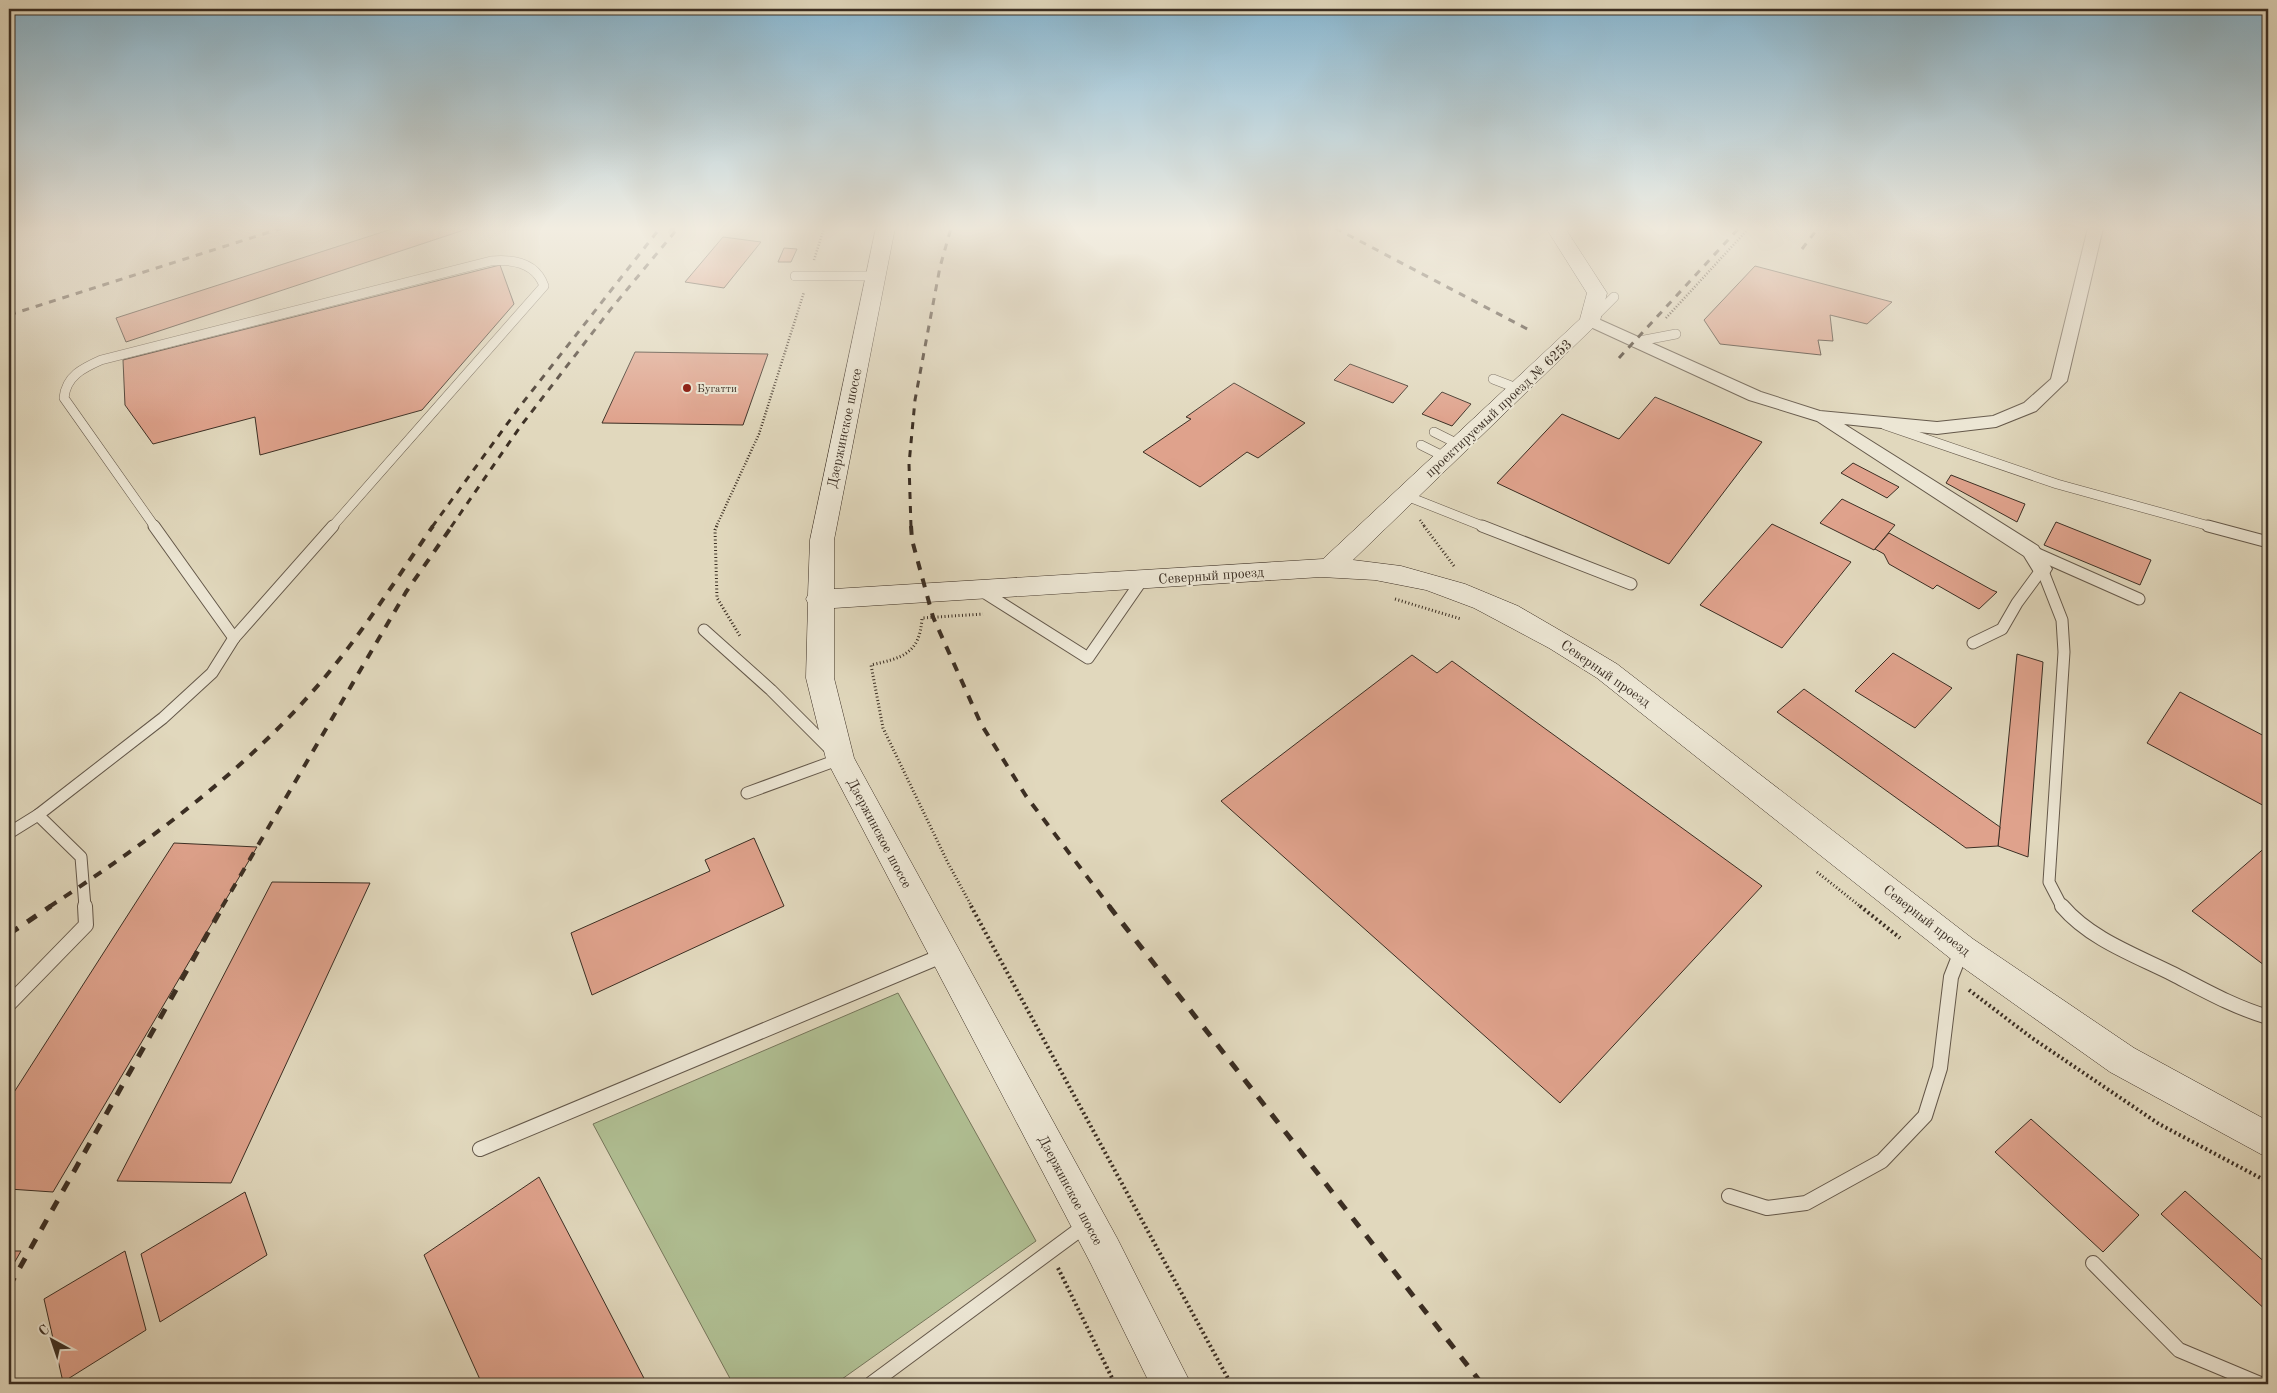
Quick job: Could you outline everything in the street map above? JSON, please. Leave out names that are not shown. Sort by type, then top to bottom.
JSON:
[{"type":"street","name":"Дзержинское шоссе","points":[[873,293],[822,540],[819,599],[820,678],[840,759],[1089,1223],[1171,1384]]},
{"type":"street","points":[[1596,293],[1590,321],[1640,341],[1755,396],[1819,416],[1937,428],[1996,422],[2030,407],[2059,382],[2080,293]]},
{"type":"street","name":"проектируемый проезд № 6253","points":[[1329,568],[1408,497],[1452,450],[1590,321]]},
{"type":"street","points":[[1819,416],[2031,551],[2042,569]]},
{"type":"street","name":"Северный проезд","points":[[819,599],[982,591],[1329,568],[1400,575],[1450,588],[1504,610],[1556,638],[1606,671],[1962,949],[2122,1060],[2268,1140]]},
{"type":"lane","points":[[234,638],[64,398],[64,387],[71,376],[101,360],[366,293]]},
{"type":"lane","points":[[9,832],[38,815],[163,718],[212,673],[234,638],[538,293]]},
{"type":"lane","points":[[1590,321],[1614,297]]},
{"type":"lane","points":[[1640,341],[1676,334]]},
{"type":"lane","points":[[1493,378],[1519,389]]},
{"type":"lane","points":[[1878,423],[2057,484],[2268,542]]},
{"type":"lane","points":[[1434,432],[1452,450]]},
{"type":"lane","points":[[1422,445],[1452,450]]},
{"type":"lane","points":[[1408,497],[1631,584]]},
{"type":"lane","points":[[2031,551],[2139,599]]},
{"type":"lane","points":[[1973,643],[2002,629],[2017,603],[2042,569]]},
{"type":"lane","points":[[2042,569],[2062,620],[2064,652],[2049,882],[2062,907],[2082,926],[2114,945],[2244,1010],[2268,1017]]},
{"type":"lane","points":[[982,591],[1088,658],[1142,580]]},
{"type":"lane","points":[[704,630],[772,690],[840,759],[747,794]]},
{"type":"lane","points":[[9,1004],[86,924],[81,857],[38,815]]},
{"type":"lane","points":[[1729,1196],[1767,1208],[1806,1203],[1882,1161],[1925,1116],[1940,1068],[1951,977],[1962,949]]},
{"type":"lane","points":[[480,1149],[945,954]]},
{"type":"lane","points":[[871,1384],[1089,1223]]},
{"type":"lane","points":[[2093,1264],[2180,1350],[2260,1384]]},
{"type":"path","points":[[742,640],[717,598],[715,530],[759,434],[804,293]]},
{"type":"path","points":[[1640,341],[1686,293]]},
{"type":"path","points":[[1408,497],[1422,526],[1454,566]]},
{"type":"path","points":[[1391,598],[1464,620]]},
{"type":"path","points":[[1014,612],[922,618],[923,630],[915,646],[903,657],[871,665],[883,728],[952,871],[1232,1384]]},
{"type":"path","points":[[1813,869],[1905,942]]},
{"type":"path","points":[[1951,977],[2032,1038],[2159,1124],[2268,1182]]},
{"type":"path","points":[[1050,1252],[1115,1384]]},
{"type":"green space","points":[[898,993],[1036,1241],[835,1384],[733,1384],[593,1124]]},
{"type":"building","points":[[193,293],[274,293],[126,342],[116,318]]},
{"type":"building","points":[[389,293],[510,293],[514,304],[422,410],[260,455],[255,417],[153,444],[125,405],[123,360]]},
{"type":"building","points":[[1729,293],[1858,293],[1892,302],[1867,324],[1830,315],[1833,341],[1818,340],[1821,355],[1720,344],[1704,320]]},
{"type":"building","name":"Бугатти","points":[[635,352],[768,354],[743,425],[602,423]]},
{"type":"building","points":[[1350,364],[1408,386],[1393,403],[1334,380]]},
{"type":"building","points":[[1234,383],[1305,423],[1258,458],[1247,452],[1200,487],[1143,452],[1191,419],[1186,417]]},
{"type":"building","points":[[1442,392],[1471,404],[1452,426],[1422,414]]},
{"type":"building","points":[[1655,397],[1762,442],[1669,564],[1497,483],[1562,414],[1619,439]]},
{"type":"building","points":[[1853,463],[1899,487],[1887,498],[1841,473]]},
{"type":"building","points":[[1951,475],[2025,504],[2017,522],[1946,483]]},
{"type":"building","points":[[1842,499],[1895,525],[1874,550],[1820,523]]},
{"type":"building","points":[[2056,522],[2151,560],[2140,585],[2044,545]]},
{"type":"building","points":[[1772,524],[1851,562],[1782,648],[1700,605]]},
{"type":"building","points":[[1889,533],[1997,592],[1979,609],[1937,585],[1933,589],[1889,564],[1884,554],[1875,549]]},
{"type":"building","points":[[1893,653],[1952,688],[1915,728],[1855,691]]},
{"type":"building","points":[[2017,654],[2043,662],[2028,857],[1998,846]]},
{"type":"building","points":[[1412,655],[1437,673],[1452,661],[1762,886],[1560,1103],[1221,801]]},
{"type":"building","points":[[1804,689],[2000,827],[1998,846],[1966,848],[1777,712]]},
{"type":"building","points":[[2180,692],[2268,738],[2268,808],[2147,743]]},
{"type":"building","points":[[754,838],[784,906],[592,995],[571,933],[710,871],[705,860]]},
{"type":"building","points":[[174,843],[257,847],[53,1192],[9,1189],[9,1100]]},
{"type":"building","points":[[2268,845],[2268,968],[2192,911]]},
{"type":"building","points":[[272,882],[370,883],[231,1183],[117,1181]]},
{"type":"building","points":[[2031,1119],[2139,1215],[2103,1252],[1995,1152]]},
{"type":"building","points":[[539,1177],[647,1384],[482,1384],[424,1255]]},
{"type":"building","points":[[2185,1191],[2268,1265],[2268,1312],[2161,1214]]},
{"type":"building","points":[[245,1192],[267,1255],[160,1322],[141,1254]]},
{"type":"building","points":[[9,1251],[21,1251],[9,1272]]},
{"type":"building","points":[[125,1251],[146,1330],[63,1382],[44,1299]]},
{"type":"railway","points":[[9,315],[78,293]]},
{"type":"railway","points":[[432,527],[521,405],[609,293]]},
{"type":"railway","points":[[451,527],[520,427],[624,293]]},
{"type":"railway","points":[[911,527],[909,464],[915,400],[935,293]]},
{"type":"railway","points":[[1459,293],[1531,331]]},
{"type":"railway","points":[[1619,358],[1679,293]]},
{"type":"railway","points":[[49,907],[158,831],[227,776],[259,747],[290,716],[335,664],[364,626],[433,526]]},
{"type":"railway","points":[[222,907],[406,592],[452,526]]},
{"type":"railway","points":[[911,526],[912,540],[933,617],[981,724],[1026,796],[1110,907]]},
{"type":"railway","points":[[9,934],[51,906]]},
{"type":"railway","points":[[9,1287],[223,906]]},
{"type":"railway","points":[[1109,906],[1482,1384]]},
{"type":"place","name":"Бугатти","points":[[687,388]]}]
